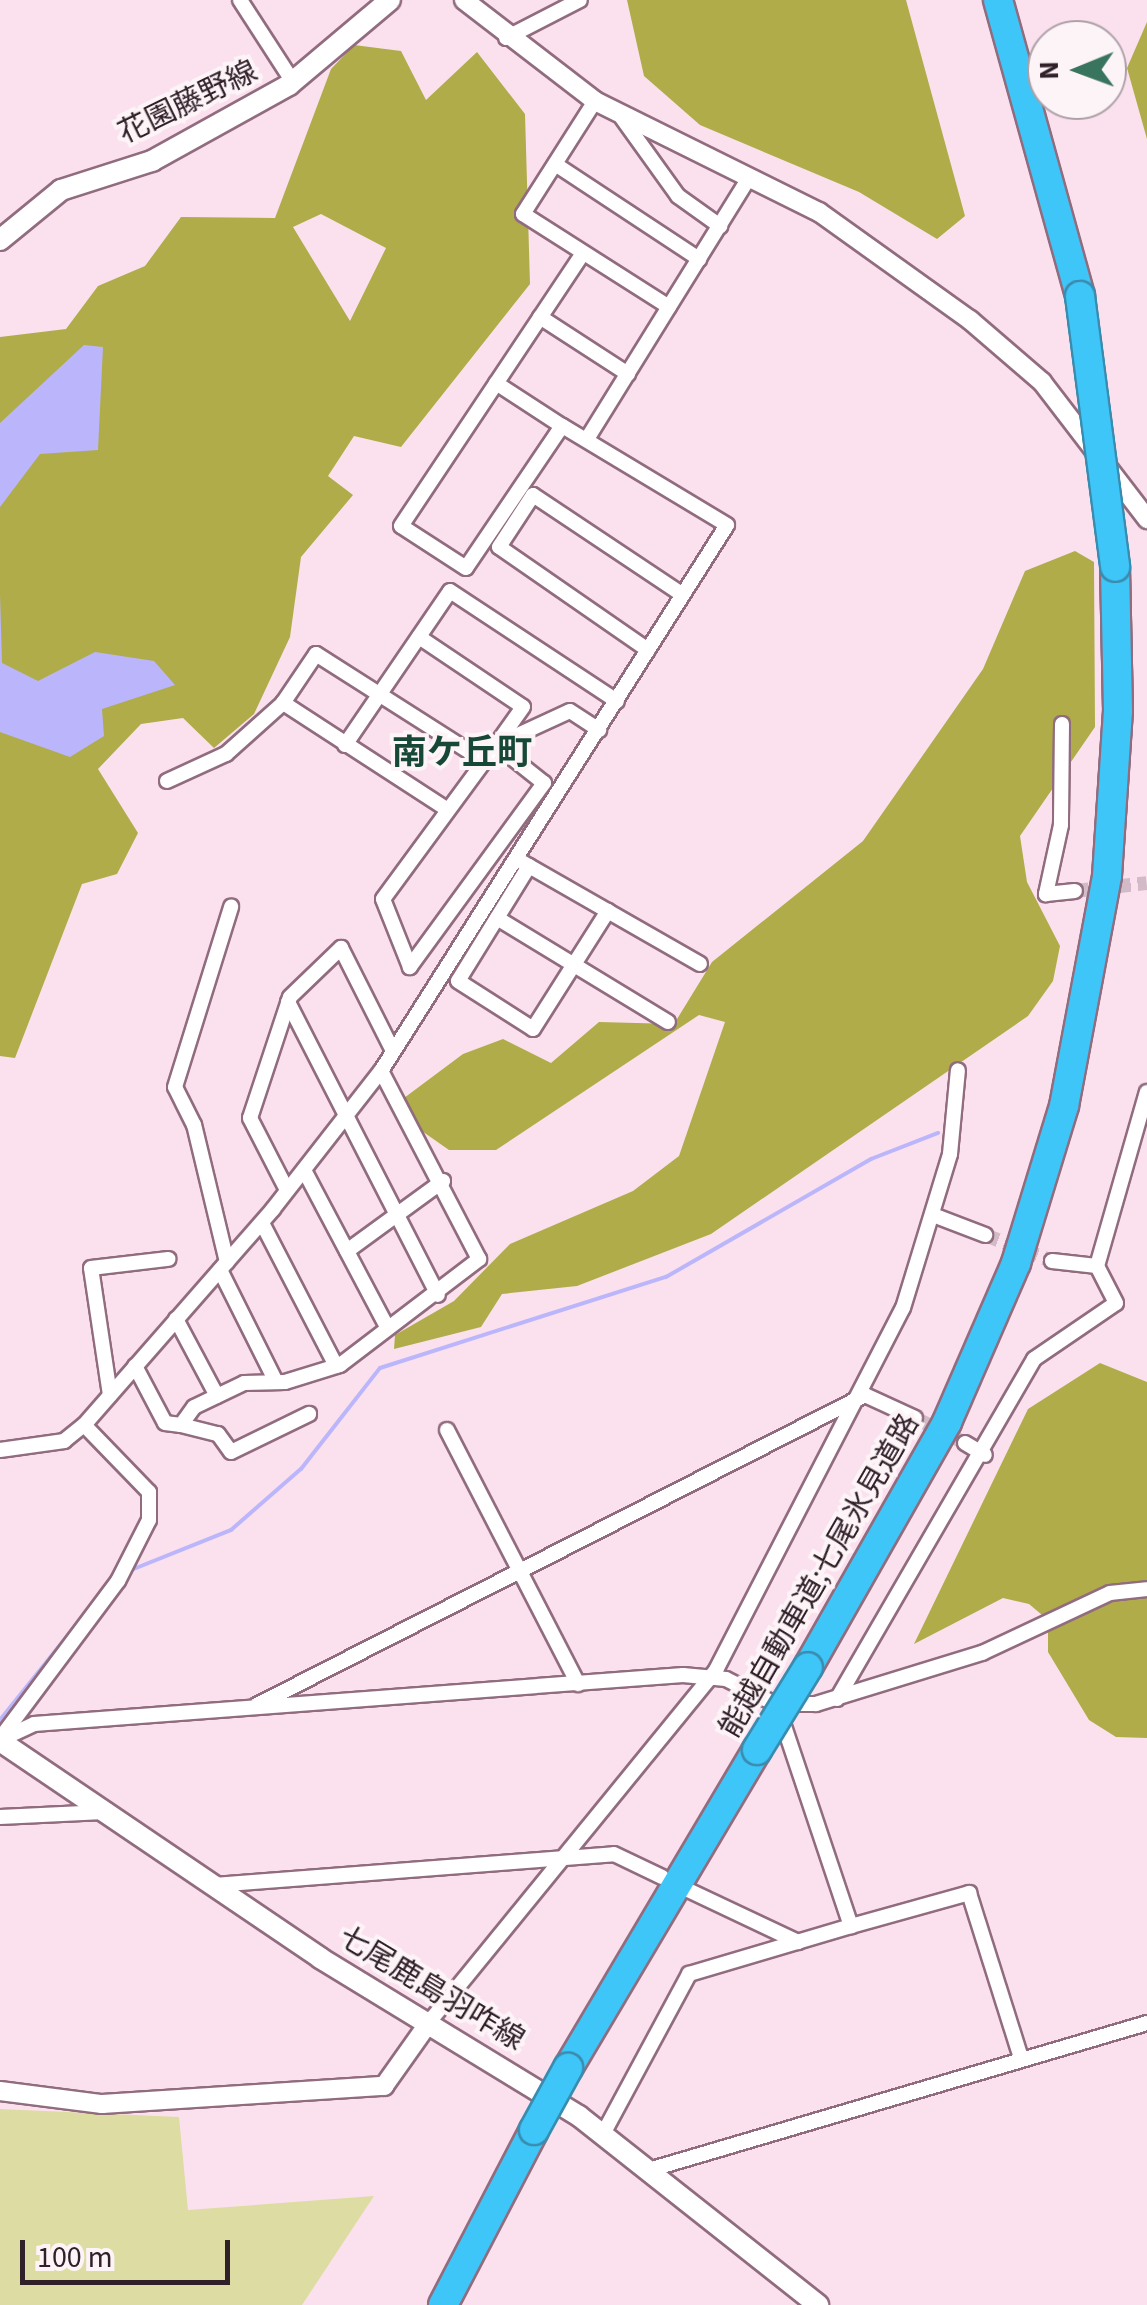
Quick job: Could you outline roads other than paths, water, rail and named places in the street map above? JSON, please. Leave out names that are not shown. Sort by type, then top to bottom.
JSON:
[{"type":"highway","name":"能越自動車道;七尾氷見道路","points":[[443,2305],[568,2068],[808,1668],[946,1422],[1016,1263],[1060,1122],[1107,876],[1118,711],[1114,567],[1080,296],[998,0]]},
{"type":"main road","name":"花園藤野線","points":[[0,240],[61,190],[152,160],[294,82],[390,0]]},
{"type":"main road","name":"七尾鹿島羽咋線","points":[[0,1740],[212,1885],[430,2020],[603,2134],[652,2169],[818,2305]]},
{"type":"street","points":[[240,0],[294,82]]},
{"type":"street","points":[[464,0],[506,38],[622,118],[820,212],[1008,350],[1147,518]]},
{"type":"street","points":[[506,38],[580,0]]},
{"type":"street","points":[[595,101],[522,214],[669,308]]},
{"type":"street","points":[[622,118],[678,196],[720,226]]},
{"type":"street","points":[[555,164],[699,258]]},
{"type":"street","points":[[587,439],[749,178]]},
{"type":"street","points":[[562,426],[466,568],[401,526],[583,252]]},
{"type":"street","points":[[540,317],[628,374]]},
{"type":"street","points":[[496,383],[727,525],[598,730],[523,863],[497,918],[458,980],[533,1029],[608,911]]},
{"type":"street","points":[[648,650],[499,547],[532,494],[683,595]]},
{"type":"street","points":[[345,745],[450,590],[616,701]]},
{"type":"street","points":[[419,637],[544,722]]},
{"type":"street","points":[[167,782],[226,754],[283,703],[316,654],[484,761]]},
{"type":"street","points":[[283,703],[448,810]]},
{"type":"street","points":[[496,745],[544,783],[410,966],[382,899],[522,707]]},
{"type":"street","points":[[496,745],[570,710],[598,730]]},
{"type":"street","points":[[1062,724],[1062,825],[1046,894],[1076,890]]},
{"type":"street","points":[[523,863],[700,964]]},
{"type":"street","points":[[0,1450],[64,1441],[84,1425],[262,1223],[348,1114],[523,863]]},
{"type":"street","points":[[232,907],[175,1087],[223,1266],[276,1382]]},
{"type":"street","points":[[497,918],[668,1022]]},
{"type":"street","points":[[288,1190],[250,1118],[288,1002],[341,948],[392,1047]]},
{"type":"street","points":[[288,1002],[438,1295]]},
{"type":"street","points":[[181,1424],[216,1396],[336,1366],[386,1325],[438,1295],[479,1259],[443,1181],[381,1070]]},
{"type":"street","points":[[0,2091],[102,2104],[384,2086],[430,2020],[557,1858],[711,1678],[865,1395],[933,1216],[958,1070]]},
{"type":"street","points":[[838,1699],[985,1455],[1034,1359],[1116,1303],[1097,1266],[1147,1092]]},
{"type":"street","points":[[304,1170],[386,1325]]},
{"type":"street","points":[[346,1251],[443,1181]]},
{"type":"street","points":[[933,1216],[985,1234]]},
{"type":"street","points":[[262,1223],[336,1366]]},
{"type":"street","points":[[110,1395],[91,1268],[168,1258]]},
{"type":"street","points":[[1052,1262],[1097,1266]]},
{"type":"street","points":[[176,1318],[216,1396]]},
{"type":"street","points":[[135,1366],[165,1423],[218,1434],[231,1452],[309,1414]]},
{"type":"street","points":[[865,1395],[915,1418]]},
{"type":"street","points":[[252,1708],[865,1395]]},
{"type":"street","points":[[0,1740],[118,1581],[149,1520],[149,1492],[84,1425]]},
{"type":"street","points":[[447,1430],[578,1684]]},
{"type":"street","points":[[965,1443],[985,1455]]},
{"type":"street","points":[[0,1740],[34,1724],[578,1684],[711,1678],[775,1704],[838,1699],[982,1653],[1110,1593],[1147,1589]]},
{"type":"street","points":[[775,1704],[851,1926]]},
{"type":"street","points":[[0,1817],[105,1812]]},
{"type":"street","points":[[212,1885],[614,1854],[662,1877]]},
{"type":"street","points":[[688,1890],[798,1942]]},
{"type":"street","points":[[603,2134],[689,1974],[969,1893],[1021,2058]]},
{"type":"street","points":[[652,2169],[1147,2023]]},
{"type":"waterway","points":[[131,1570],[231,1530],[301,1469],[380,1368],[666,1277],[871,1159],[938,1133]]},
{"type":"waterway","points":[[0,1720],[117,1574]]},
{"type":"tunnel","points":[[1075,891],[1147,883]]},
{"type":"tunnel","points":[[985,1235],[1052,1261]]},
{"type":"tunnel","points":[[915,1418],[965,1443]]},
{"type":"district","name":"南ケ丘町","points":[[462,753]]}]
